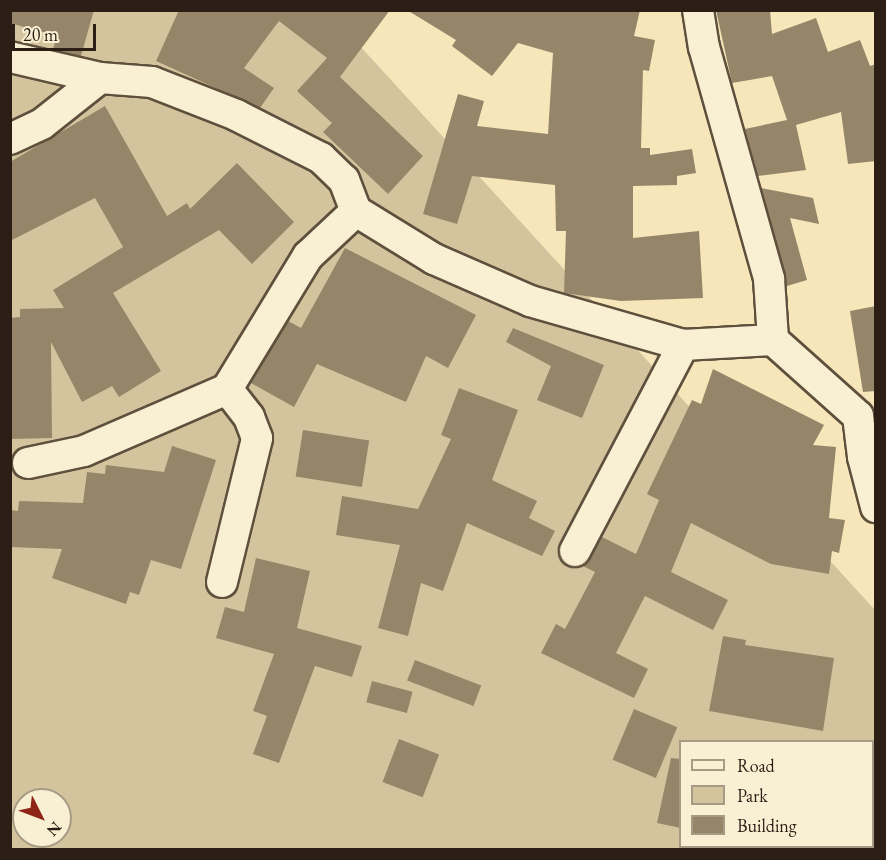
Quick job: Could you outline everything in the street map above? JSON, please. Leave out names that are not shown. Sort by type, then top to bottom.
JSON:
[{"type":"street","points":[[698,10],[704,46],[769,279],[773,340],[858,416],[863,457],[876,507]]},
{"type":"street","points":[[10,57],[100,78],[152,82],[236,115],[321,158],[344,180],[356,211],[434,259],[530,301],[683,345],[773,340]]},
{"type":"street","points":[[10,139],[42,124],[100,78]]},
{"type":"street","points":[[28,463],[84,451],[228,389],[308,256],[356,211]]},
{"type":"street","points":[[575,551],[683,345]]},
{"type":"street","points":[[222,582],[257,438],[249,417],[228,389]]},
{"type":"green space","points":[[10,11],[328,11],[875,610],[875,849],[11,849]]},
{"type":"building","points":[[10,10],[94,10],[81,56],[53,49],[57,36],[10,23]]},
{"type":"building","points":[[179,10],[390,10],[340,77],[423,156],[388,194],[323,132],[332,123],[297,91],[327,58],[279,21],[244,68],[274,88],[260,108],[156,61]]},
{"type":"building","points":[[407,10],[640,10],[634,36],[655,40],[649,71],[643,70],[641,148],[650,148],[650,155],[692,149],[696,173],[677,176],[677,185],[633,186],[633,238],[699,231],[703,298],[621,301],[564,293],[566,231],[556,231],[555,185],[472,176],[457,224],[423,214],[458,94],[484,101],[477,126],[548,134],[553,53],[518,43],[492,76],[452,46],[456,40]]},
{"type":"building","points":[[716,10],[770,10],[772,34],[816,18],[828,52],[860,40],[870,66],[876,64],[876,161],[848,164],[841,112],[796,125],[806,170],[758,176],[745,129],[787,120],[772,76],[732,83]]},
{"type":"building","points":[[105,106],[167,216],[187,203],[190,209],[237,163],[294,222],[252,264],[219,230],[113,293],[161,371],[119,397],[112,386],[82,402],[51,342],[52,438],[10,439],[10,318],[20,317],[20,309],[64,308],[53,290],[123,247],[95,198],[10,241],[10,162]]},
{"type":"building","points":[[761,188],[813,198],[819,224],[790,218],[807,280],[787,286]]},
{"type":"building","points":[[345,248],[476,315],[448,368],[426,356],[406,402],[317,364],[294,407],[251,383],[288,321],[301,328]]},
{"type":"building","points":[[876,306],[876,391],[863,392],[850,311]]},
{"type":"building","points":[[513,328],[604,365],[582,418],[537,400],[551,366],[506,342]]},
{"type":"building","points":[[713,369],[824,425],[813,445],[836,447],[829,518],[845,520],[839,553],[832,551],[829,574],[771,564],[691,523],[671,572],[728,600],[713,630],[645,596],[616,653],[648,669],[634,698],[541,653],[556,624],[565,629],[595,572],[583,566],[602,537],[636,554],[659,500],[647,494],[692,400],[701,404]]},
{"type":"building","points":[[459,388],[518,410],[492,480],[537,501],[529,518],[555,531],[542,556],[467,523],[443,591],[421,583],[408,636],[378,628],[400,545],[336,535],[342,496],[418,509],[451,439],[441,435]]},
{"type":"building","points":[[303,430],[369,440],[362,487],[296,476]]},
{"type":"building","points":[[172,446],[216,460],[181,569],[151,560],[139,595],[130,592],[126,604],[52,578],[62,549],[10,547],[10,510],[18,511],[19,501],[83,503],[87,472],[105,474],[106,465],[164,472]]},
{"type":"building","points":[[256,558],[310,571],[297,628],[362,646],[352,677],[315,666],[279,763],[253,754],[267,716],[253,711],[274,654],[216,638],[225,607],[244,612]]},
{"type":"building","points":[[723,636],[746,640],[745,645],[834,658],[823,731],[709,711]]},
{"type":"building","points":[[415,660],[481,685],[473,706],[407,681]]},
{"type":"building","points":[[372,681],[413,692],[407,713],[366,702]]},
{"type":"building","points":[[634,709],[677,727],[656,778],[613,760]]},
{"type":"building","points":[[399,739],[439,754],[423,797],[383,782]]},
{"type":"building","points":[[671,758],[679,759],[679,828],[657,823]]}]
